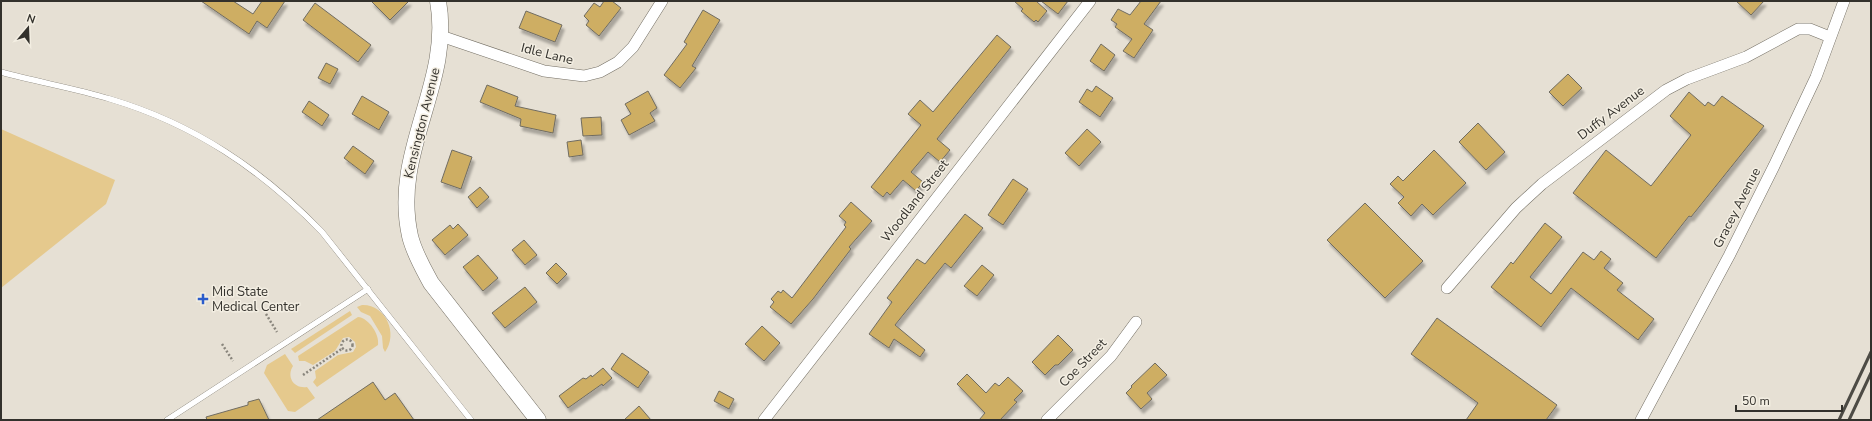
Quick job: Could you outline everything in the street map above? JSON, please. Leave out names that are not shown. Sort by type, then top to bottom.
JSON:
[{"type":"main road","name":"Kensington Avenue","points":[[438,1],[441,14],[441,36],[438,62],[416,138],[406,189],[406,213],[410,237],[419,261],[431,283],[538,420]]},
{"type":"street","name":"Idle Lane","points":[[441,36],[544,71],[584,76],[600,72],[618,62],[645,30],[662,1]]},
{"type":"street","name":"Woodland Street","points":[[764,420],[1090,1]]},
{"type":"street","name":"Gracey Avenue","points":[[1641,420],[1729,256],[1774,166],[1816,77],[1844,1]]},
{"type":"street","name":"Duffy Avenue","points":[[1447,288],[1516,208],[1542,184],[1666,90],[1687,79],[1746,57],[1798,29],[1810,29],[1830,37]]},
{"type":"street","name":"Coe Street","points":[[1047,420],[1111,356],[1136,322]]},
{"type":"lane","points":[[1,72],[109,98],[156,116],[205,138],[236,158],[298,207],[322,232],[471,420]]},
{"type":"lane","points":[[167,420],[368,289]]},
{"type":"path","points":[[266,314],[277,332]]},
{"type":"path","points":[[345,340],[348,340],[352,344],[350,350],[345,350],[343,348],[342,345],[345,340]]},
{"type":"path","points":[[222,344],[233,361]]},
{"type":"path","points":[[303,375],[343,348]]},
{"type":"shaded area","points":[[1,129],[115,180],[106,204],[1,288]]},
{"type":"shaded area","points":[[362,305],[377,309],[383,314],[387,321],[391,336],[385,352],[383,348],[382,336],[370,316],[361,312],[357,307]]},
{"type":"shaded area","points":[[350,311],[352,315],[295,353],[291,349]]},
{"type":"shaded area","points":[[358,317],[366,320],[373,328],[377,337],[378,345],[317,387],[313,382],[316,378],[315,371],[338,355],[353,352],[356,347],[355,342],[349,337],[343,338],[335,351],[313,365],[305,361],[299,361],[298,356]]},
{"type":"shaded area","points":[[285,354],[293,366],[290,374],[292,381],[298,386],[307,387],[315,398],[295,412],[288,411],[264,373],[267,365]]},
{"type":"building","points":[[201,1],[233,1],[253,14],[262,1],[285,1],[267,28],[257,21],[249,34]]},
{"type":"building","points":[[371,1],[409,1],[390,20]]},
{"type":"building","points":[[604,1],[612,1],[621,8],[599,36],[586,25],[589,21],[584,16],[594,3],[600,7]]},
{"type":"building","points":[[1014,1],[1036,1],[1047,11],[1038,22],[1036,20],[1034,22],[1021,11],[1023,9]]},
{"type":"building","points":[[1041,1],[1068,1],[1058,14]]},
{"type":"building","points":[[1141,1],[1161,1],[1144,24],[1153,30],[1134,58],[1123,51],[1132,39],[1115,27],[1117,24],[1111,20],[1118,9],[1130,15]]},
{"type":"building","points":[[1736,1],[1764,1],[1751,15]]},
{"type":"building","points":[[315,3],[371,45],[358,62],[303,20]]},
{"type":"building","points":[[703,10],[720,20],[692,66],[696,68],[680,88],[664,75],[687,44],[684,42]]},
{"type":"building","points":[[526,11],[562,25],[555,42],[519,28]]},
{"type":"building","points":[[997,35],[1011,47],[937,139],[950,150],[940,162],[928,152],[911,172],[923,182],[916,191],[903,180],[890,195],[887,192],[883,197],[871,187],[921,125],[908,114],[920,100],[933,112]]},
{"type":"building","points":[[1101,44],[1115,55],[1104,71],[1090,61]]},
{"type":"building","points":[[326,63],[338,69],[330,84],[318,78]]},
{"type":"building","points":[[1568,74],[1582,88],[1563,106],[1549,92]]},
{"type":"building","points":[[487,85],[518,97],[515,106],[556,115],[553,133],[520,126],[521,119],[480,102]]},
{"type":"building","points":[[1096,86],[1113,98],[1100,117],[1079,102],[1087,89],[1092,92]]},
{"type":"building","points":[[648,91],[657,108],[650,113],[655,121],[629,135],[621,120],[631,114],[625,104]]},
{"type":"building","points":[[1689,92],[1705,106],[1708,102],[1714,106],[1722,96],[1764,126],[1656,258],[1573,193],[1606,150],[1651,186],[1691,135],[1670,116]]},
{"type":"building","points":[[362,96],[389,112],[379,130],[352,114]]},
{"type":"building","points":[[309,101],[329,115],[322,126],[302,112]]},
{"type":"building","points":[[601,117],[602,135],[583,136],[581,118]]},
{"type":"building","points":[[1478,123],[1505,152],[1486,170],[1459,142]]},
{"type":"building","points":[[1087,129],[1101,142],[1079,166],[1065,153]]},
{"type":"building","points":[[581,140],[583,155],[569,157],[567,142]]},
{"type":"building","points":[[353,146],[374,161],[365,174],[344,158]]},
{"type":"building","points":[[452,150],[472,157],[461,189],[441,182]]},
{"type":"building","points":[[1434,150],[1466,183],[1433,215],[1422,204],[1411,216],[1398,203],[1404,197],[1390,184],[1398,176],[1403,181]]},
{"type":"building","points":[[1013,179],[1028,189],[1003,225],[988,215]]},
{"type":"building","points":[[480,187],[489,197],[477,208],[468,197]]},
{"type":"building","points":[[851,202],[872,221],[849,247],[851,249],[813,299],[791,324],[770,307],[774,302],[771,299],[778,291],[781,293],[783,290],[792,298],[846,227],[844,225],[846,222],[839,216]]},
{"type":"building","points":[[1365,203],[1423,261],[1385,298],[1327,240]]},
{"type":"building","points":[[965,214],[983,228],[951,268],[945,263],[895,325],[925,350],[920,357],[894,339],[889,348],[869,334],[892,302],[887,298],[917,259],[925,264]]},
{"type":"building","points":[[1545,223],[1562,237],[1530,277],[1551,294],[1583,252],[1594,260],[1601,251],[1611,259],[1604,268],[1623,283],[1617,290],[1654,319],[1638,340],[1571,288],[1541,327],[1491,287],[1511,262],[1513,264]]},
{"type":"building","points":[[458,224],[468,235],[445,255],[432,240],[450,225],[453,229]]},
{"type":"building","points":[[524,240],[537,255],[525,265],[512,250]]},
{"type":"building","points":[[478,255],[498,278],[483,291],[463,267]]},
{"type":"building","points":[[556,263],[567,274],[557,284],[546,273]]},
{"type":"building","points":[[982,265],[994,275],[977,296],[964,286]]},
{"type":"building","points":[[525,287],[537,302],[505,328],[492,313]]},
{"type":"building","points":[[1437,318],[1557,405],[1546,420],[1466,420],[1478,403],[1411,354]]},
{"type":"building","points":[[762,326],[780,343],[764,361],[745,344]]},
{"type":"building","points":[[1058,335],[1073,350],[1045,375],[1032,362]]},
{"type":"building","points":[[622,353],[649,372],[638,388],[611,369]]},
{"type":"building","points":[[1155,363],[1167,375],[1147,393],[1152,399],[1141,409],[1126,393],[1132,387],[1131,386]]},
{"type":"building","points":[[603,368],[612,378],[603,386],[602,384],[568,408],[559,396],[583,378],[586,379],[591,375],[592,377]]},
{"type":"building","points":[[967,374],[986,393],[995,383],[999,386],[1008,377],[1023,391],[1014,400],[1017,402],[1000,420],[979,420],[985,413],[957,384]]},
{"type":"building","points":[[373,382],[385,400],[395,393],[414,420],[317,420]]},
{"type":"building","points":[[719,391],[734,399],[729,409],[714,401]]},
{"type":"building","points":[[259,399],[269,420],[207,420],[206,417],[248,405],[248,402]]},
{"type":"building","points":[[639,406],[651,420],[624,420]]},
{"type":"railway","points":[[1839,420],[1871,352]]},
{"type":"railway","points":[[1849,420],[1871,373]]},
{"type":"place","name":"Mid State Medical Center","points":[[203,299]]}]
